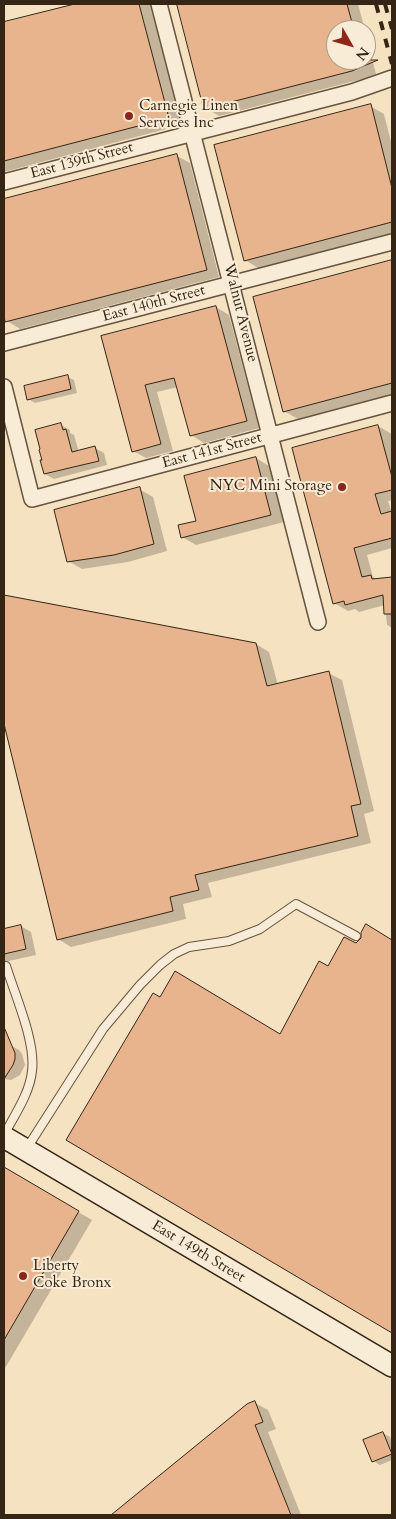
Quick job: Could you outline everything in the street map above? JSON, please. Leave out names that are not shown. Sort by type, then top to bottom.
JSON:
[{"type":"main road","name":"East 149th Street","points":[[4,1136],[392,1366]]},
{"type":"street","name":"Walnut Avenue","points":[[159,4],[318,622]]},
{"type":"street","name":"East 139th Street","points":[[4,182],[352,92],[392,78]]},
{"type":"street","name":"East 140th Street","points":[[4,343],[392,242]]},
{"type":"street","name":"East 141st Street","points":[[4,388],[32,499],[271,435],[391,407]]},
{"type":"lane","points":[[26,1150],[103,1029],[140,985],[174,954],[190,948],[229,941],[260,929],[296,904],[356,936]]},
{"type":"lane","points":[[4,1136],[24,1098],[32,1072],[28,1032],[6,966]]},
{"type":"building","points":[[75,4],[139,4],[169,118],[4,161],[4,22]]},
{"type":"building","points":[[177,4],[347,4],[351,20],[326,20],[326,70],[354,70],[204,109]]},
{"type":"building","points":[[371,104],[392,188],[392,222],[244,261],[214,145]]},
{"type":"building","points":[[177,154],[207,270],[5,322],[4,199]]},
{"type":"building","points":[[392,260],[392,383],[283,412],[253,297]]},
{"type":"building","points":[[216,306],[247,421],[190,436],[174,378],[145,385],[161,444],[132,452],[101,336]]},
{"type":"building","points":[[68,375],[71,389],[27,400],[24,386]]},
{"type":"building","points":[[61,423],[63,430],[66,429],[72,452],[95,446],[99,461],[44,474],[35,430]]},
{"type":"building","points":[[378,425],[392,477],[392,490],[375,494],[381,514],[392,511],[392,538],[354,548],[362,577],[371,575],[372,579],[392,577],[392,614],[384,614],[383,595],[345,605],[344,601],[333,604],[292,448]]},
{"type":"building","points":[[256,457],[271,515],[181,538],[178,525],[196,521],[184,476]]},
{"type":"building","points":[[140,487],[154,544],[114,555],[67,562],[54,510]]},
{"type":"building","points":[[4,595],[256,643],[267,686],[329,671],[361,804],[351,806],[358,836],[195,875],[199,890],[170,897],[173,911],[57,940],[4,724]]},
{"type":"building","points":[[366,924],[392,940],[392,1333],[66,1140],[153,993],[160,997],[175,971],[280,1034],[319,961],[328,966],[344,937],[356,943],[361,938],[361,933]]},
{"type":"building","points":[[21,925],[26,949],[4,954],[4,929]]},
{"type":"building","points":[[4,1027],[15,1053],[15,1059],[4,1079]]},
{"type":"building","name":"Liberty Coke Bronx","points":[[4,1167],[79,1211],[4,1340]]},
{"type":"building","points":[[255,1401],[263,1422],[255,1425],[291,1515],[111,1515],[247,1404]]},
{"type":"building","points":[[383,1432],[392,1454],[372,1462],[363,1440]]},
{"type":"railway","points":[[376,4],[392,64]]},
{"type":"railway","points":[[385,4],[392,29]]},
{"type":"place","name":"Carnegie Linen Services Inc","points":[[129,116]]},
{"type":"place","name":"NYC Mini Storage","points":[[342,487]]},
{"type":"place","name":"Liberty Coke Bronx","points":[[23,1276]]}]
